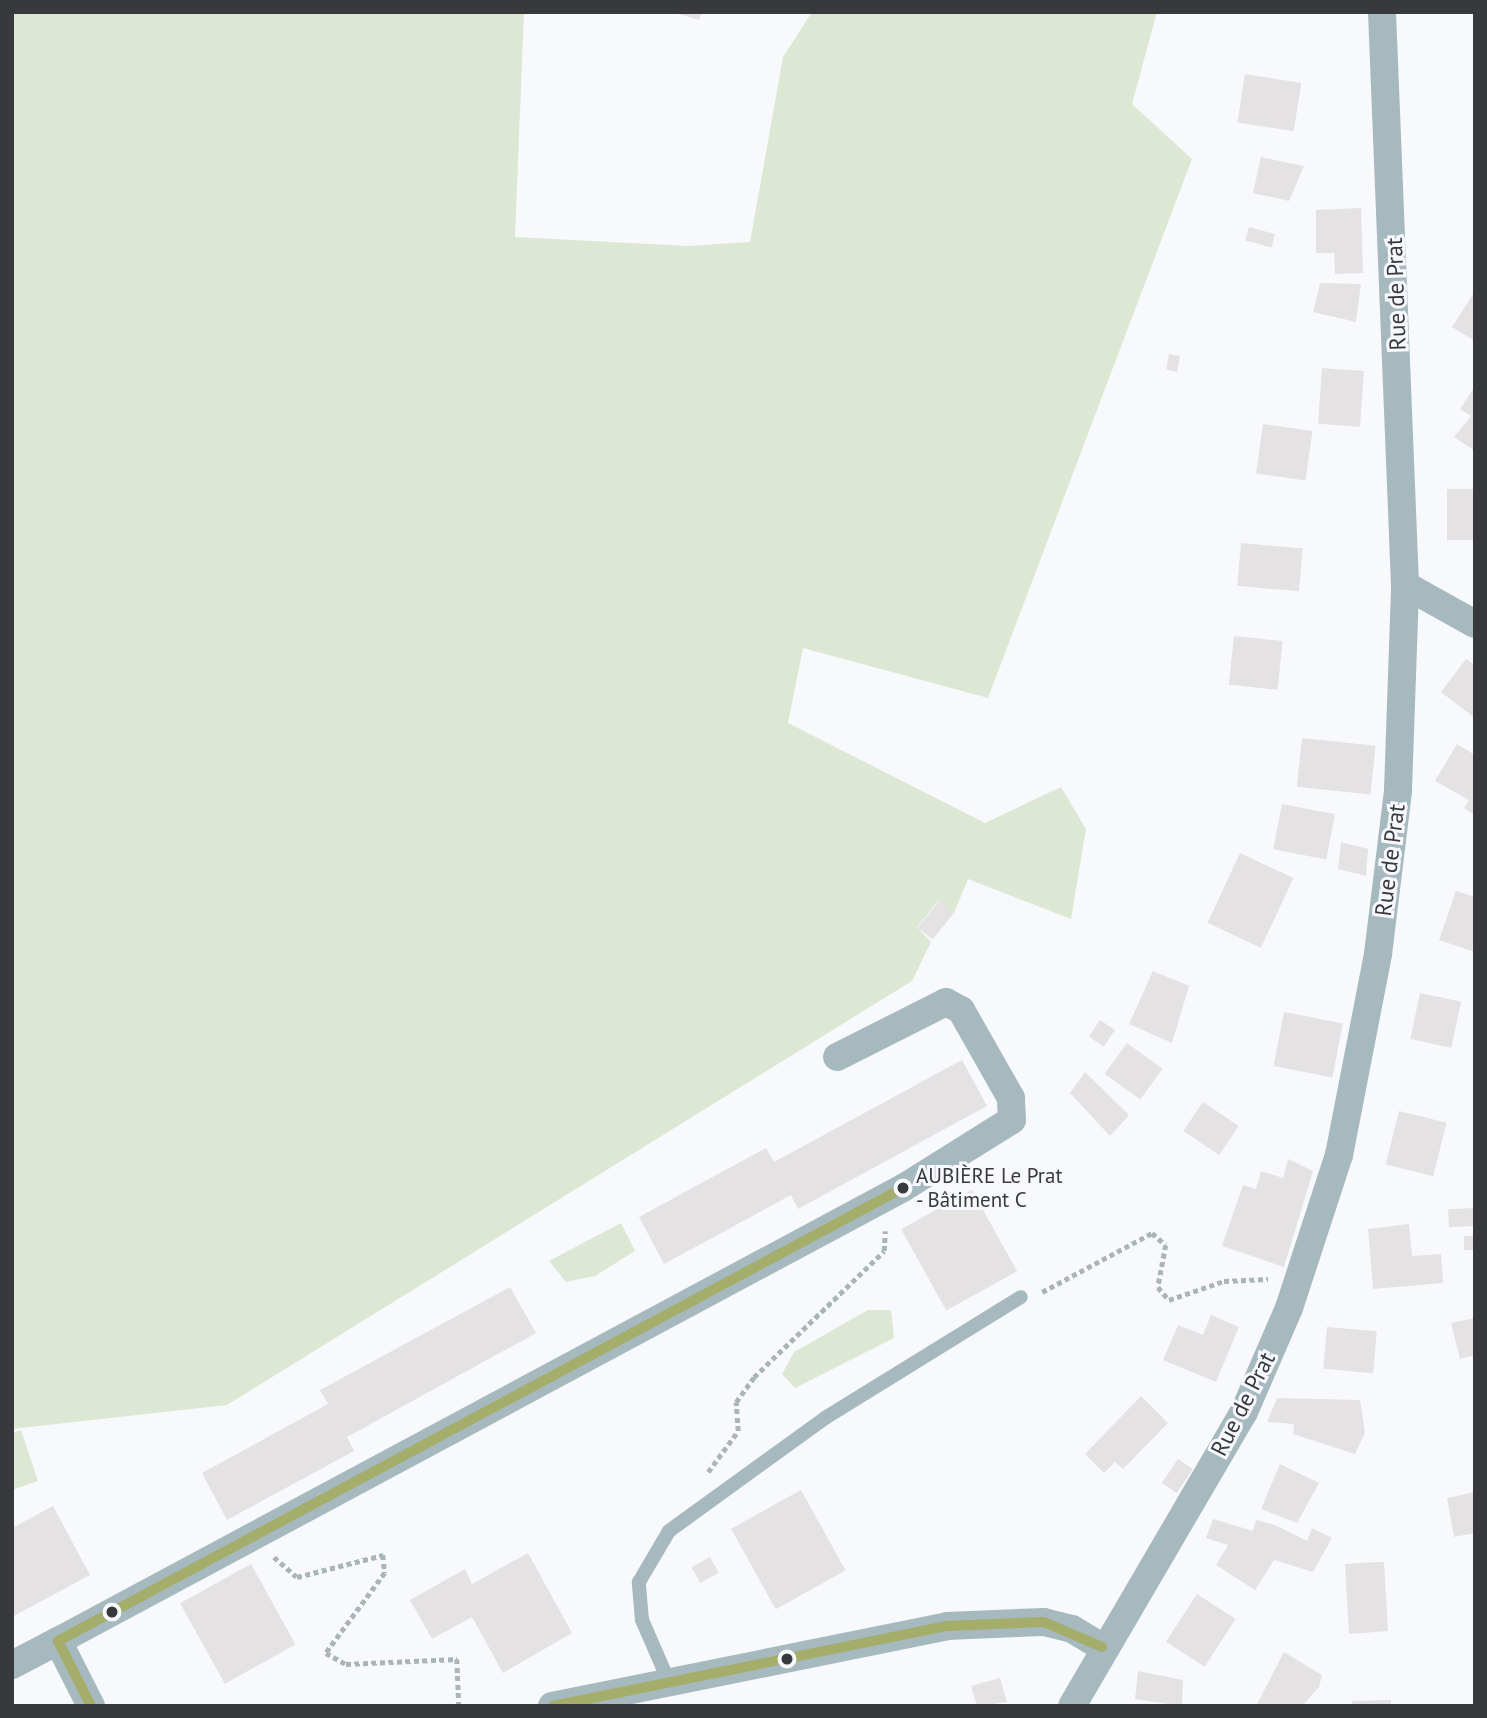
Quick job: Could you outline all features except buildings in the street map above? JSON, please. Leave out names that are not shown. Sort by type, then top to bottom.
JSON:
[{"type":"street","name":"Rue de Prat","points":[[1072,1706],[1102,1647],[1244,1412],[1296,1286],[1339,1155],[1378,954],[1398,790],[1405,585],[1382,12]]},
{"type":"street","points":[[1405,585],[1475,624]]},
{"type":"street","points":[[12,1665],[256,1530],[873,1205],[999,1134],[1012,1120],[1011,1098],[961,1010],[946,1002],[837,1057]]},
{"type":"street","points":[[552,1706],[587,1702],[669,1682],[947,1626],[1044,1622],[1072,1629],[1102,1647]]},
{"type":"street","points":[[58,1641],[91,1706]]},
{"type":"lane","points":[[669,1682],[642,1620],[639,1582],[654,1549],[697,1506],[1021,1297]]},
{"type":"path","points":[[697,1506],[702,1479],[738,1431],[736,1402],[754,1377],[884,1251],[888,1240],[873,1205]]},
{"type":"path","points":[[1021,1297],[1033,1297],[1152,1233],[1166,1245],[1158,1287],[1169,1300],[1224,1280],[1296,1286]]},
{"type":"path","points":[[256,1530],[289,1576],[383,1555],[385,1573],[326,1653],[346,1664],[457,1659],[458,1706]]},
{"type":"green space","points":[[12,12],[524,12],[515,237],[687,246],[750,242],[783,57],[812,12],[1157,12],[1132,104],[1192,159],[988,698],[803,648],[788,723],[985,823],[1061,787],[1086,829],[1071,919],[968,879],[954,913],[938,901],[917,927],[931,942],[912,981],[227,1405],[12,1429]]},
{"type":"green space","points":[[621,1223],[635,1251],[595,1276],[566,1282],[549,1261]]},
{"type":"green space","points":[[868,1310],[891,1310],[894,1338],[795,1388],[782,1374],[794,1352]]},
{"type":"green space","points":[[21,1430],[38,1481],[12,1490],[12,1433]]},
{"type":"transit line","points":[[91,1706],[58,1641],[903,1188]]},
{"type":"transit line","points":[[553,1706],[947,1626],[1044,1622],[1102,1647]]},
{"type":"place","name":"AUBIÈRE Le Prat - Bâtiment C","points":[[903,1188]]}]
